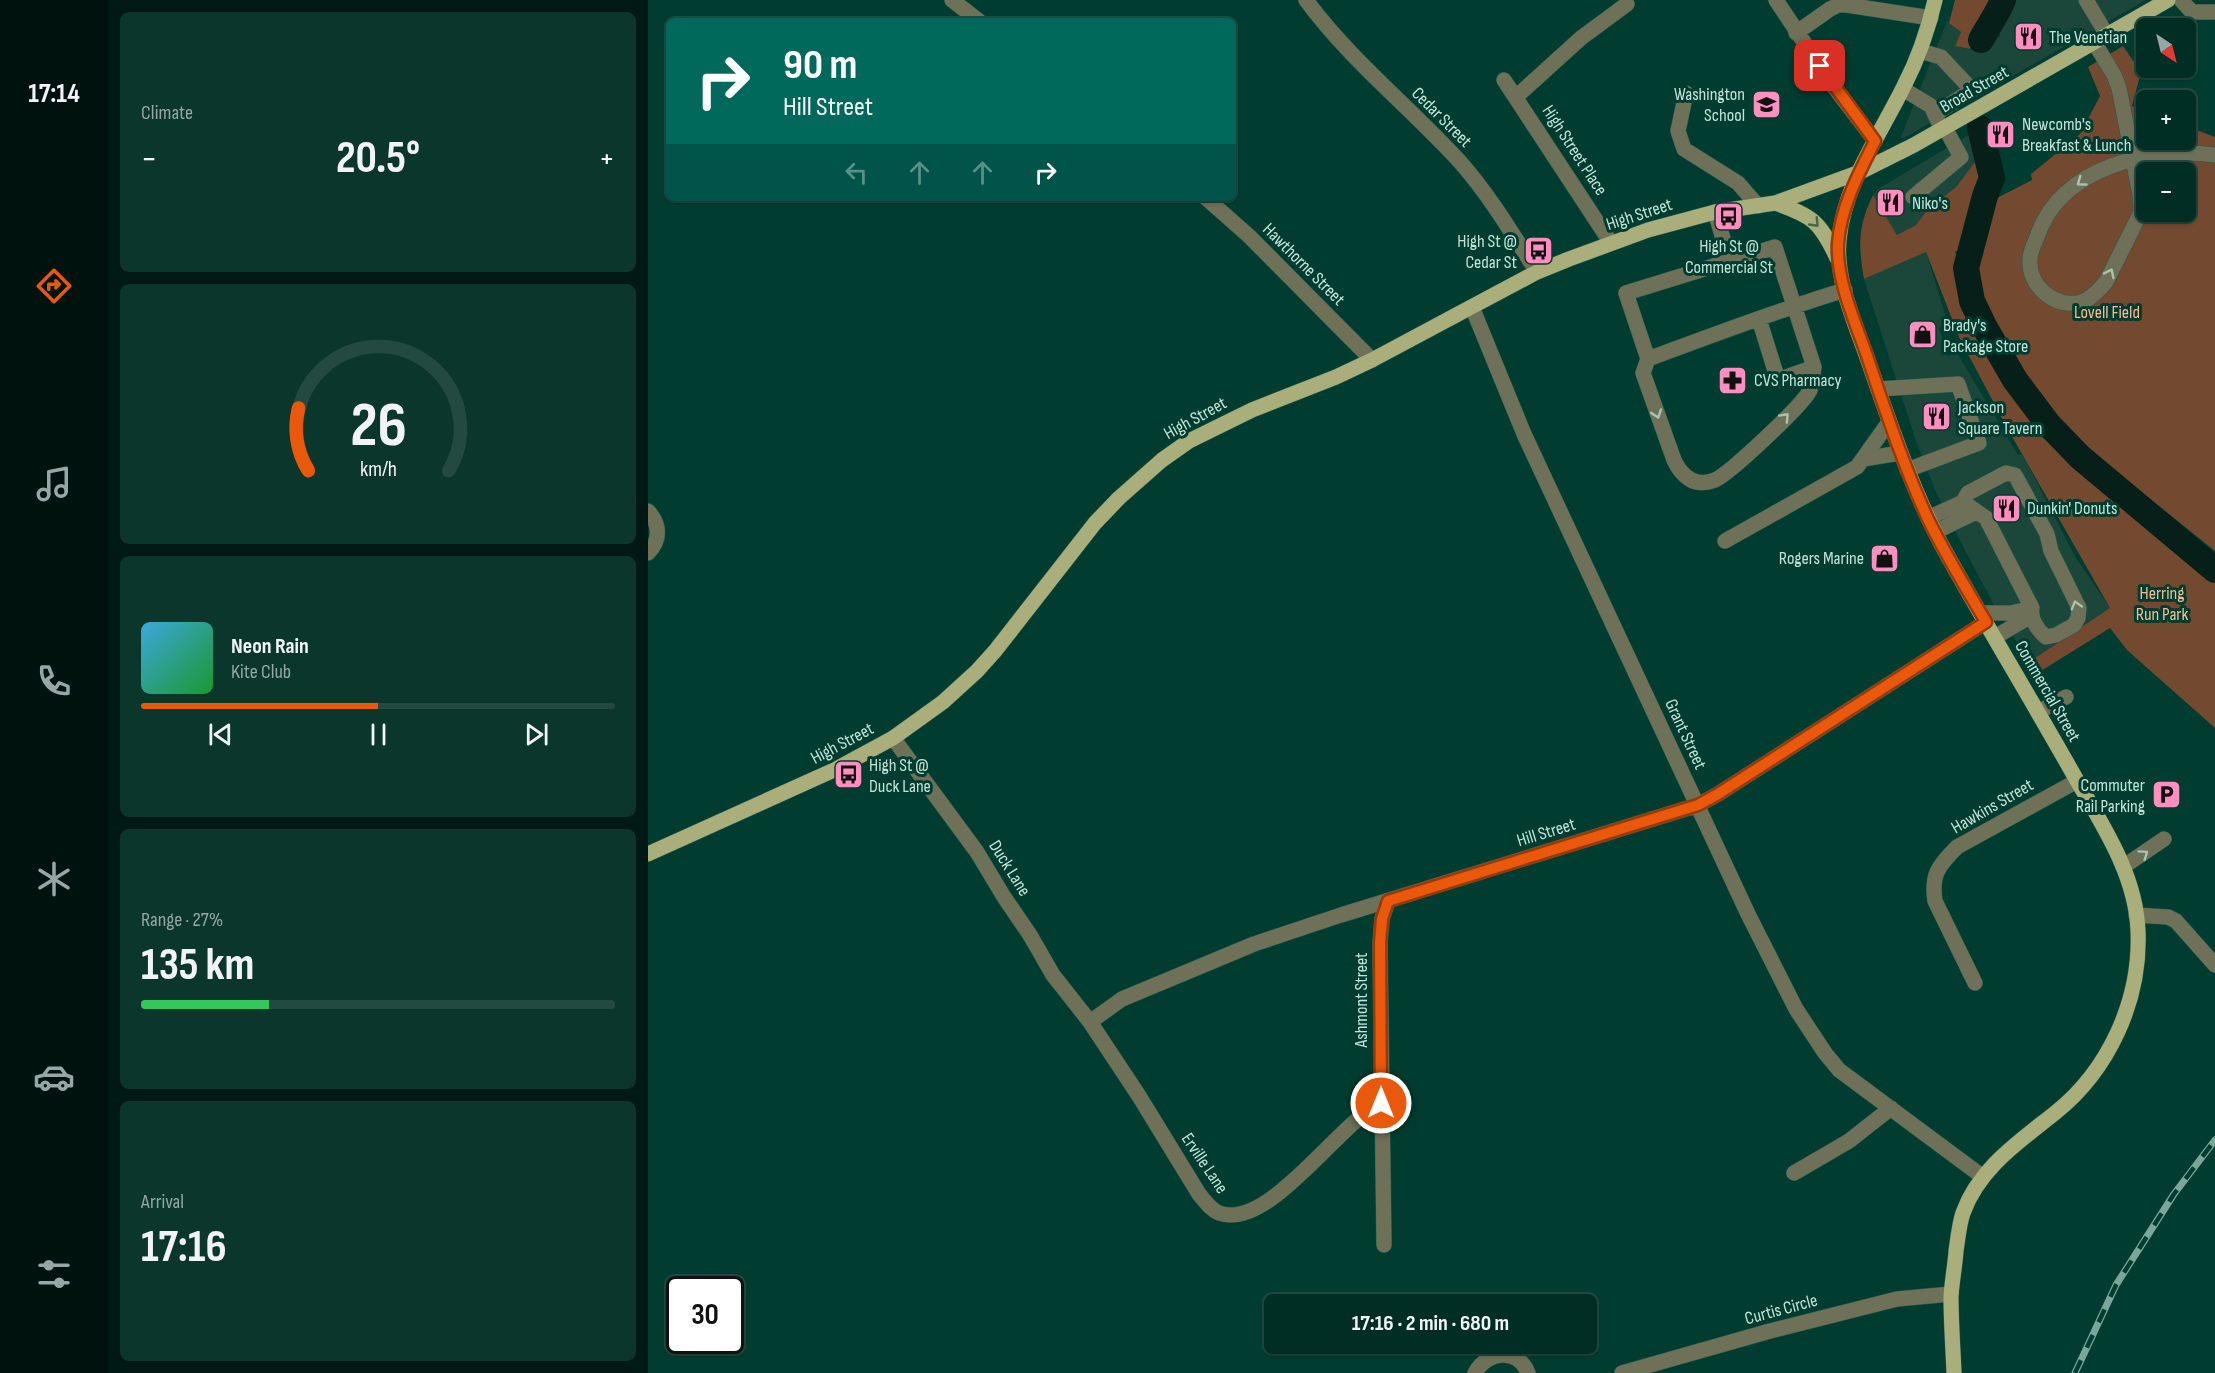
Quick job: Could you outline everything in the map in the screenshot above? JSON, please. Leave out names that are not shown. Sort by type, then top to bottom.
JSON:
[{"type":"main road","name":"Commercial Street","points":[[1935,0],[1920,51],[1860,172],[1844,212],[1838,245],[1839,262],[1845,290],[1889,422],[1931,525],[2111,841],[2123,867],[2136,915],[2138,954],[2134,986],[2122,1024],[2096,1070],[2074,1097],[2029,1133],[1983,1177],[1963,1213],[1951,1294],[1954,1373]]},
{"type":"main road","name":"Broad Street","points":[[1860,172],[1943,129],[2168,0]]},
{"type":"main road","name":"High Street","points":[[648,854],[791,791],[893,738],[943,702],[977,672],[1095,523],[1162,460],[1189,441],[1224,422],[1372,360],[1538,272],[1648,230],[1715,212],[1775,203],[1860,172]]},
{"type":"main road","points":[[1775,203],[1812,219],[1825,235],[1839,262]]},
{"type":"street","points":[[952,0],[976,18]]},
{"type":"street","name":"Cedar Street","points":[[1306,0],[1342,44],[1421,122],[1475,180],[1538,272]]},
{"type":"street","points":[[1776,0],[1831,83],[1875,141]]},
{"type":"street","points":[[2086,0],[2120,88],[2134,159],[2141,212],[2106,282],[2084,301],[2076,303],[2048,297],[2039,288],[2031,274],[2030,258],[2038,231],[2048,212],[2083,180],[2099,170],[2134,159],[2196,153],[2215,155]]},
{"type":"street","points":[[2181,0],[2192,12],[2215,10]]},
{"type":"street","points":[[1516,97],[1581,38],[1628,3]]},
{"type":"street","points":[[1796,33],[1838,5],[1931,18]]},
{"type":"street","points":[[1920,51],[1941,57],[1972,90],[1935,114]]},
{"type":"street","name":"High Street Place","points":[[1504,80],[1611,243]]},
{"type":"street","points":[[1903,88],[1931,106],[1961,157],[1913,197]]},
{"type":"street","points":[[1686,93],[1678,131],[1684,149],[1738,183],[1758,206]]},
{"type":"street","name":"Hawthorne Street","points":[[1209,201],[1249,236],[1372,360]]},
{"type":"street","points":[[1715,212],[1725,245]]},
{"type":"street","points":[[1775,247],[1814,367],[1809,392],[1772,432],[1730,470],[1714,480],[1699,482],[1679,473],[1643,373],[1648,359],[1626,293],[1775,247]]},
{"type":"street","points":[[1648,359],[1845,290]]},
{"type":"street","name":"Grant Street","points":[[1472,307],[1524,434],[1759,935],[1796,1009],[1812,1035],[1839,1070],[1983,1177]]},
{"type":"street","points":[[1759,319],[1778,380],[1814,367]]},
{"type":"street","points":[[1878,389],[1958,384],[1978,443],[1907,470]]},
{"type":"street","points":[[1725,541],[1857,467],[1889,422]]},
{"type":"street","points":[[1863,459],[1900,453]]},
{"type":"street","points":[[1931,525],[1963,502],[1968,493],[2006,472],[2015,475],[2047,534],[2051,551],[2076,602],[2079,613],[2074,625],[2050,637],[2042,634],[1986,518],[1963,502]]},
{"type":"street","points":[[648,511],[658,527],[658,536],[648,553]]},
{"type":"street","points":[[1931,525],[1976,512]]},
{"type":"street","points":[[1983,617],[2031,612]]},
{"type":"street","points":[[1995,637],[2031,612]]},
{"type":"street","name":"Hill Street","points":[[1090,1022],[1122,999],[1254,944],[1698,805],[1718,794],[1983,617]]},
{"type":"street","points":[[2038,712],[2066,697]]},
{"type":"street","name":"Duck Lane","points":[[893,738],[977,852],[1030,934],[1053,975],[1090,1022]]},
{"type":"street","name":"Hawkins Street","points":[[1975,983],[1935,901],[1933,887],[1935,873],[1956,848],[2077,781]]},
{"type":"street","points":[[2123,867],[2164,840]]},
{"type":"street","name":"Ashmont Street","points":[[1384,1245],[1380,943],[1382,919],[1388,901]]},
{"type":"street","points":[[2136,915],[2168,917],[2176,921],[2215,965]]},
{"type":"street","name":"Erville Lane","points":[[1090,1022],[1199,1194],[1211,1208],[1219,1213],[1230,1215],[1245,1213],[1263,1205],[1282,1191],[1359,1116],[1381,1103]]},
{"type":"street","points":[[1794,1173],[1849,1141],[1891,1108]]},
{"type":"street","name":"Curtis Circle","points":[[1622,1373],[1770,1331],[1897,1299],[1951,1294]]},
{"type":"street","points":[[1475,1373],[1486,1359],[1504,1354],[1520,1361],[1528,1373]]},
{"type":"shaded area","points":[[2010,0],[2146,0],[1904,138],[1901,137],[1947,21],[1961,32],[1955,46],[1975,51],[2000,36],[1998,27]]},
{"type":"shaded area","points":[[1977,130],[1983,152],[1977,161],[1956,187],[1928,209],[1916,225],[1897,235],[1873,195],[1878,189]]},
{"type":"shaded area","points":[[1926,252],[1948,324],[1939,328],[1948,356],[1957,353],[2018,455],[2022,454],[2076,558],[2110,608],[2029,662],[1995,607],[1935,490],[1915,438],[1864,279]]},
{"type":"green space","points":[[1955,0],[1998,0],[1970,49],[1955,46],[1961,32],[1949,23]]},
{"type":"green space","name":"Lovell Field","points":[[2123,46],[2136,65],[2136,78],[2139,78],[2132,106],[2136,107],[2136,150],[2196,150],[2196,130],[2215,137],[2215,551],[2043,413],[2014,371],[1979,305],[1971,276],[1971,262],[1989,210],[1997,198],[2032,180],[2031,174],[2080,134],[2100,96],[2088,67]]},
{"type":"green space","name":"Herring Run Park","points":[[1983,152],[1987,174],[1966,254],[1955,251],[1969,304],[1978,325],[2045,437],[2072,462],[2215,578],[2215,728],[2127,650],[2110,628],[2036,674],[2029,662],[2110,608],[2006,426],[1959,337],[1926,252],[1864,279],[1861,256],[1862,226],[1873,195],[1897,235],[1916,225],[1928,209],[1956,187]]},
{"type":"waterway","points":[[1981,40],[2003,0]]},
{"type":"waterway","points":[[1980,128],[1992,178],[1966,268],[1972,301],[1984,326],[2015,380],[2049,425],[2080,457],[2215,570]]},
{"type":"railway","points":[[2075,1373],[2116,1285],[2174,1194],[2215,1140]]},
{"type":"place","name":"The Venetian","points":[[2028,37]]},
{"type":"place","name":"Washington School","points":[[1766,104]]},
{"type":"place","name":"Newcomb's Breakfast & Lunch","points":[[2001,134]]},
{"type":"place","name":"Niko's","points":[[1891,203]]},
{"type":"place","name":"High St @ Commercial St","points":[[1729,217]]},
{"type":"place","name":"High St @ Cedar St","points":[[1538,251]]},
{"type":"place","name":"Brady's Package Store","points":[[1922,335]]},
{"type":"place","name":"CVS Pharmacy","points":[[1733,380]]},
{"type":"place","name":"Jackson Square Tavern","points":[[1937,417]]},
{"type":"place","name":"Dunkin' Donuts","points":[[2006,508]]},
{"type":"place","name":"Rogers Marine","points":[[1885,558]]},
{"type":"place","name":"High St @ Duck Lane","points":[[848,775]]},
{"type":"place","name":"Commuter Rail Parking","points":[[2166,795]]},
{"type":"route","points":[[1381,1103],[1380,943],[1382,919],[1388,901],[1698,805],[1986,622],[1935,532],[1900,453],[1845,290],[1839,262],[1840,228],[1854,185],[1875,141],[1820,66]]}]
